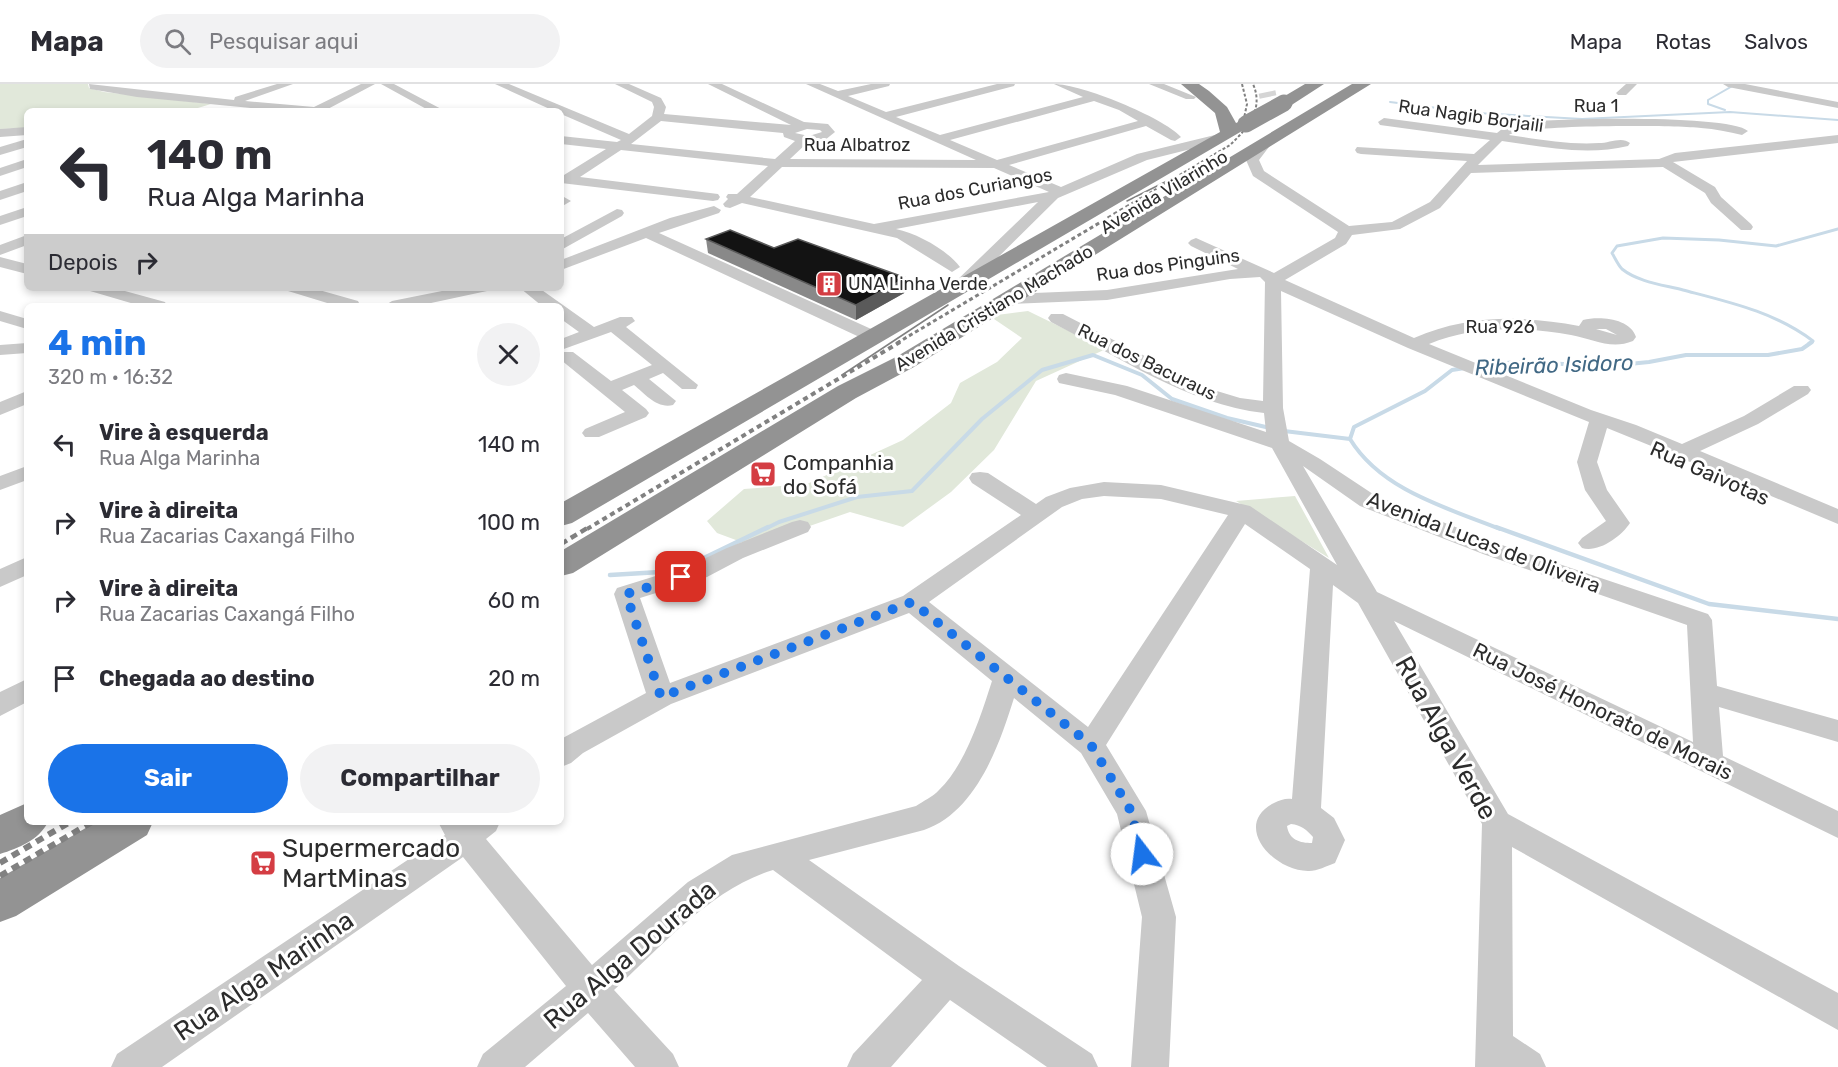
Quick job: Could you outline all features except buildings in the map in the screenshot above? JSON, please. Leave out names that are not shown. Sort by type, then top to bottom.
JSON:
[{"type":"highway","name":"Avenida Cristiano Machado","points":[[564,514],[874,337],[956,277],[1224,136],[1266,110],[1316,84]]},
{"type":"highway","name":"Avenida Cristiano Machado","points":[[564,563],[847,392],[905,362],[1363,84]]},
{"type":"highway","name":"Avenida Vilarinho","points":[[1189,90],[1227,115],[1229,123],[1224,136]]},
{"type":"highway","name":"Avenida Vilarinho","points":[[847,392],[886,360],[1238,148],[1257,131],[1266,110]]},
{"type":"highway","points":[[0,836],[24,823]]},
{"type":"highway","points":[[0,902],[127,825]]},
{"type":"street","points":[[94,84],[94,87],[110,91],[200,106],[225,103],[288,84]]},
{"type":"street","points":[[137,94],[163,84]]},
{"type":"street","points":[[322,108],[370,84]]},
{"type":"street","points":[[386,84],[433,108]]},
{"type":"street","points":[[500,84],[557,108]]},
{"type":"street","points":[[564,180],[615,146],[630,139],[658,117],[660,107],[657,100],[620,84]]},
{"type":"street","points":[[713,84],[803,132]]},
{"type":"street","points":[[564,180],[677,192],[727,200],[902,235],[919,243],[956,277],[1061,192],[1002,163],[842,94],[811,84]]},
{"type":"street","points":[[825,84],[842,94],[885,84]]},
{"type":"street","points":[[890,115],[1010,84]]},
{"type":"street","points":[[1059,84],[1095,97],[1175,137]]},
{"type":"street","points":[[1154,84],[1189,90]]},
{"type":"street","points":[[1622,93],[1632,84]]},
{"type":"street","points":[[1728,84],[1838,105]]},
{"type":"street","points":[[200,106],[232,88]]},
{"type":"street","points":[[943,138],[1095,97]]},
{"type":"street","points":[[225,103],[282,108]]},
{"type":"street","points":[[564,111],[630,139]]},
{"type":"street","points":[[658,117],[803,132]]},
{"type":"street","points":[[1728,120],[1768,146]]},
{"type":"street","name":"Rua Albatroz","points":[[564,140],[777,163],[1002,163],[1147,122]]},
{"type":"street","name":"Rua Nagib Borjaili","points":[[1384,122],[1498,138],[1586,147],[1624,143]]},
{"type":"street","name":"Rua 1","points":[[1346,231],[1395,226],[1435,205],[1477,158],[1507,130],[1516,127],[1538,124],[1701,124],[1742,131]]},
{"type":"street","points":[[0,134],[24,131]]},
{"type":"street","points":[[564,260],[595,252],[647,233],[727,200],[777,163],[803,132]]},
{"type":"street","points":[[0,134],[24,141]]},
{"type":"street","name":"Rua dos Curiangos","points":[[873,229],[1061,192],[1156,152],[1224,136]]},
{"type":"street","points":[[1666,163],[1665,160],[1675,157],[1838,139]]},
{"type":"street","points":[[0,151],[24,143]]},
{"type":"street","points":[[1266,143],[1252,160],[1258,173],[1346,231],[1341,241],[1270,276]]},
{"type":"street","points":[[1361,150],[1477,158]]},
{"type":"street","points":[[1466,169],[1666,163],[1710,190],[1716,201],[1746,227]]},
{"type":"street","points":[[0,172],[24,164]]},
{"type":"street","points":[[0,196],[24,187]]},
{"type":"street","points":[[677,192],[700,209],[727,200]]},
{"type":"street","points":[[675,220],[695,204]]},
{"type":"street","points":[[564,243],[617,213]]},
{"type":"street","points":[[647,233],[874,337]]},
{"type":"street","points":[[0,250],[24,241]]},
{"type":"street","points":[[1196,243],[1420,341]]},
{"type":"street","points":[[564,265],[595,252]]},
{"type":"street","points":[[0,262],[24,268]]},
{"type":"street","name":"Rua dos Pinguins","points":[[1009,299],[1107,295],[1221,275],[1270,276]]},
{"type":"street","points":[[1066,379],[1276,425],[1270,276]]},
{"type":"street","points":[[110,291],[149,303]]},
{"type":"street","points":[[321,291],[342,303]]},
{"type":"street","points":[[380,303],[402,291]]},
{"type":"street","points":[[442,295],[453,291]]},
{"type":"street","points":[[406,303],[464,291]]},
{"type":"street","points":[[532,291],[549,303]]},
{"type":"street","points":[[564,313],[592,334]]},
{"type":"street","points":[[0,316],[23,323]]},
{"type":"street","name":"Rua dos Bacuraus","points":[[1057,318],[1200,392],[1238,404],[1276,425]]},
{"type":"street","points":[[0,330],[23,323]]},
{"type":"street","name":"Rua 926","points":[[1420,341],[1451,328],[1468,325],[1535,326],[1590,333]]},
{"type":"street","points":[[564,352],[592,334],[622,328]]},
{"type":"street","points":[[564,353],[622,328]]},
{"type":"street","points":[[622,328],[689,385]]},
{"type":"street","name":"Rua Gaivotas","points":[[1420,341],[1595,419],[1838,517]]},
{"type":"street","points":[[0,351],[24,348]]},
{"type":"street","points":[[0,357],[24,354]]},
{"type":"street","points":[[564,354],[639,413],[592,433]]},
{"type":"street","points":[[608,389],[665,366]]},
{"type":"street","points":[[636,378],[666,401]]},
{"type":"street","points":[[1679,454],[1751,420],[1801,390]]},
{"type":"street","points":[[0,409],[24,398]]},
{"type":"street","points":[[1590,543],[1619,523],[1596,490],[1587,462],[1595,419]]},
{"type":"street","name":"Rua Alga Verde","points":[[1276,425],[1367,597],[1497,823],[1493,1056]]},
{"type":"street","name":"Avenida Lucas de Oliveira","points":[[1276,425],[1313,463],[1368,501],[1491,549],[1699,620],[1705,693]]},
{"type":"street","name":"Rua Gaivotas","points":[[1679,454],[1838,529]]},
{"type":"street","points":[[0,484],[24,473]]},
{"type":"street","points":[[980,478],[1034,513]]},
{"type":"street","points":[[564,752],[573,745],[661,697],[912,602],[1034,513],[1078,493],[1104,489],[1161,492],[1242,511],[1367,597]]},
{"type":"street","points":[[1091,745],[1242,511]]},
{"type":"street","points":[[661,697],[626,594],[699,571],[735,553],[800,527]]},
{"type":"street","points":[[0,579],[24,567]]},
{"type":"street","points":[[1306,813],[1323,568]]},
{"type":"street","name":"Rua José Honorato de Morais","points":[[1367,597],[1838,825]]},
{"type":"street","points":[[912,602],[1091,745],[1131,811],[1159,918],[1150,1067]]},
{"type":"street","name":"Rua Alga Dourada","points":[[496,1067],[590,989],[699,892],[743,866],[924,817],[950,799],[969,771],[991,726],[1007,676]]},
{"type":"street","points":[[0,705],[24,691]]},
{"type":"street","points":[[1709,761],[1705,693],[1838,731]]},
{"type":"street","points":[[1497,823],[1838,1012]]},
{"type":"street","points":[[468,827],[590,989],[660,1067]]},
{"type":"street","name":"Rua Alga Marinha","points":[[130,1067],[468,827]]},
{"type":"street","points":[[777,855],[947,978],[1079,1067]]},
{"type":"street","points":[[866,1067],[947,978]]},
{"type":"street","points":[[1493,1056],[1527,1067]]},
{"type":"shaded area","points":[[0,84],[88,84],[89,88],[104,92],[211,104],[198,108],[24,108],[24,128],[0,129]]},
{"type":"shaded area","points":[[1028,311],[1106,349],[1036,381],[994,450],[951,492],[903,527],[850,512],[752,546],[717,533],[707,521],[744,489],[807,484],[903,440],[951,403],[960,383],[997,362],[1022,338],[994,319],[997,315]]},
{"type":"shaded area","points":[[1295,496],[1329,558],[1236,501]]},
{"type":"waterway","points":[[1725,110],[1708,104],[1708,100],[1736,84]]},
{"type":"waterway","name":"Ribeirão Isidoro","points":[[1390,102],[1477,113],[1582,119],[1730,112],[1838,120]]},
{"type":"waterway","name":"Ribeirão Isidoro","points":[[1809,343],[1813,341],[1767,315],[1636,277],[1622,269],[1612,253],[1617,246],[1663,238],[1719,240],[1776,246],[1838,229]]},
{"type":"waterway","name":"Ribeirão Isidoro","points":[[1476,366],[1517,362],[1609,366],[1686,355],[1768,355],[1802,349],[1812,342]]},
{"type":"waterway","points":[[765,529],[779,522],[857,497],[912,491],[982,419],[1042,370],[1093,355],[1142,375],[1172,399],[1227,418],[1270,428]]},
{"type":"waterway","name":"Ribeirão Isidoro","points":[[1350,439],[1354,427],[1425,391],[1452,370],[1465,368]]},
{"type":"waterway","points":[[1284,431],[1350,439]]},
{"type":"waterway","name":"Ribeirão Isidoro","points":[[1350,439],[1363,457],[1397,484],[1437,505],[1500,529]]},
{"type":"waterway","points":[[610,575],[677,571],[768,527]]},
{"type":"waterway","name":"Ribeirão Isidoro","points":[[1496,527],[1709,604],[1838,619]]},
{"type":"tunnel","points":[[1267,92],[1268,97]]},
{"type":"tram line","points":[[1127,201],[1177,176]]},
{"type":"tram line","points":[[842,375],[948,305]]},
{"type":"railway","points":[[1242,84],[1247,104],[1243,123]]},
{"type":"railway","points":[[1141,198],[1237,139],[1248,125],[1255,110],[1257,102],[1253,84]]},
{"type":"railway","points":[[897,343],[1143,197]]},
{"type":"railway","points":[[587,529],[900,342]]},
{"type":"railway","points":[[564,542],[589,527]]},
{"type":"railway","points":[[0,863],[65,825]]},
{"type":"railway","points":[[0,876],[87,825]]},
{"type":"place","name":"UNA Linha Verde","points":[[829,284]]},
{"type":"place","name":"Companhia do Sofá","points":[[763,474]]},
{"type":"place","name":"Supermercado MartMinas","points":[[263,863]]},
{"type":"route","points":[[681,577],[626,594],[661,697],[912,602],[1091,745],[1131,811],[1142,854]]}]
